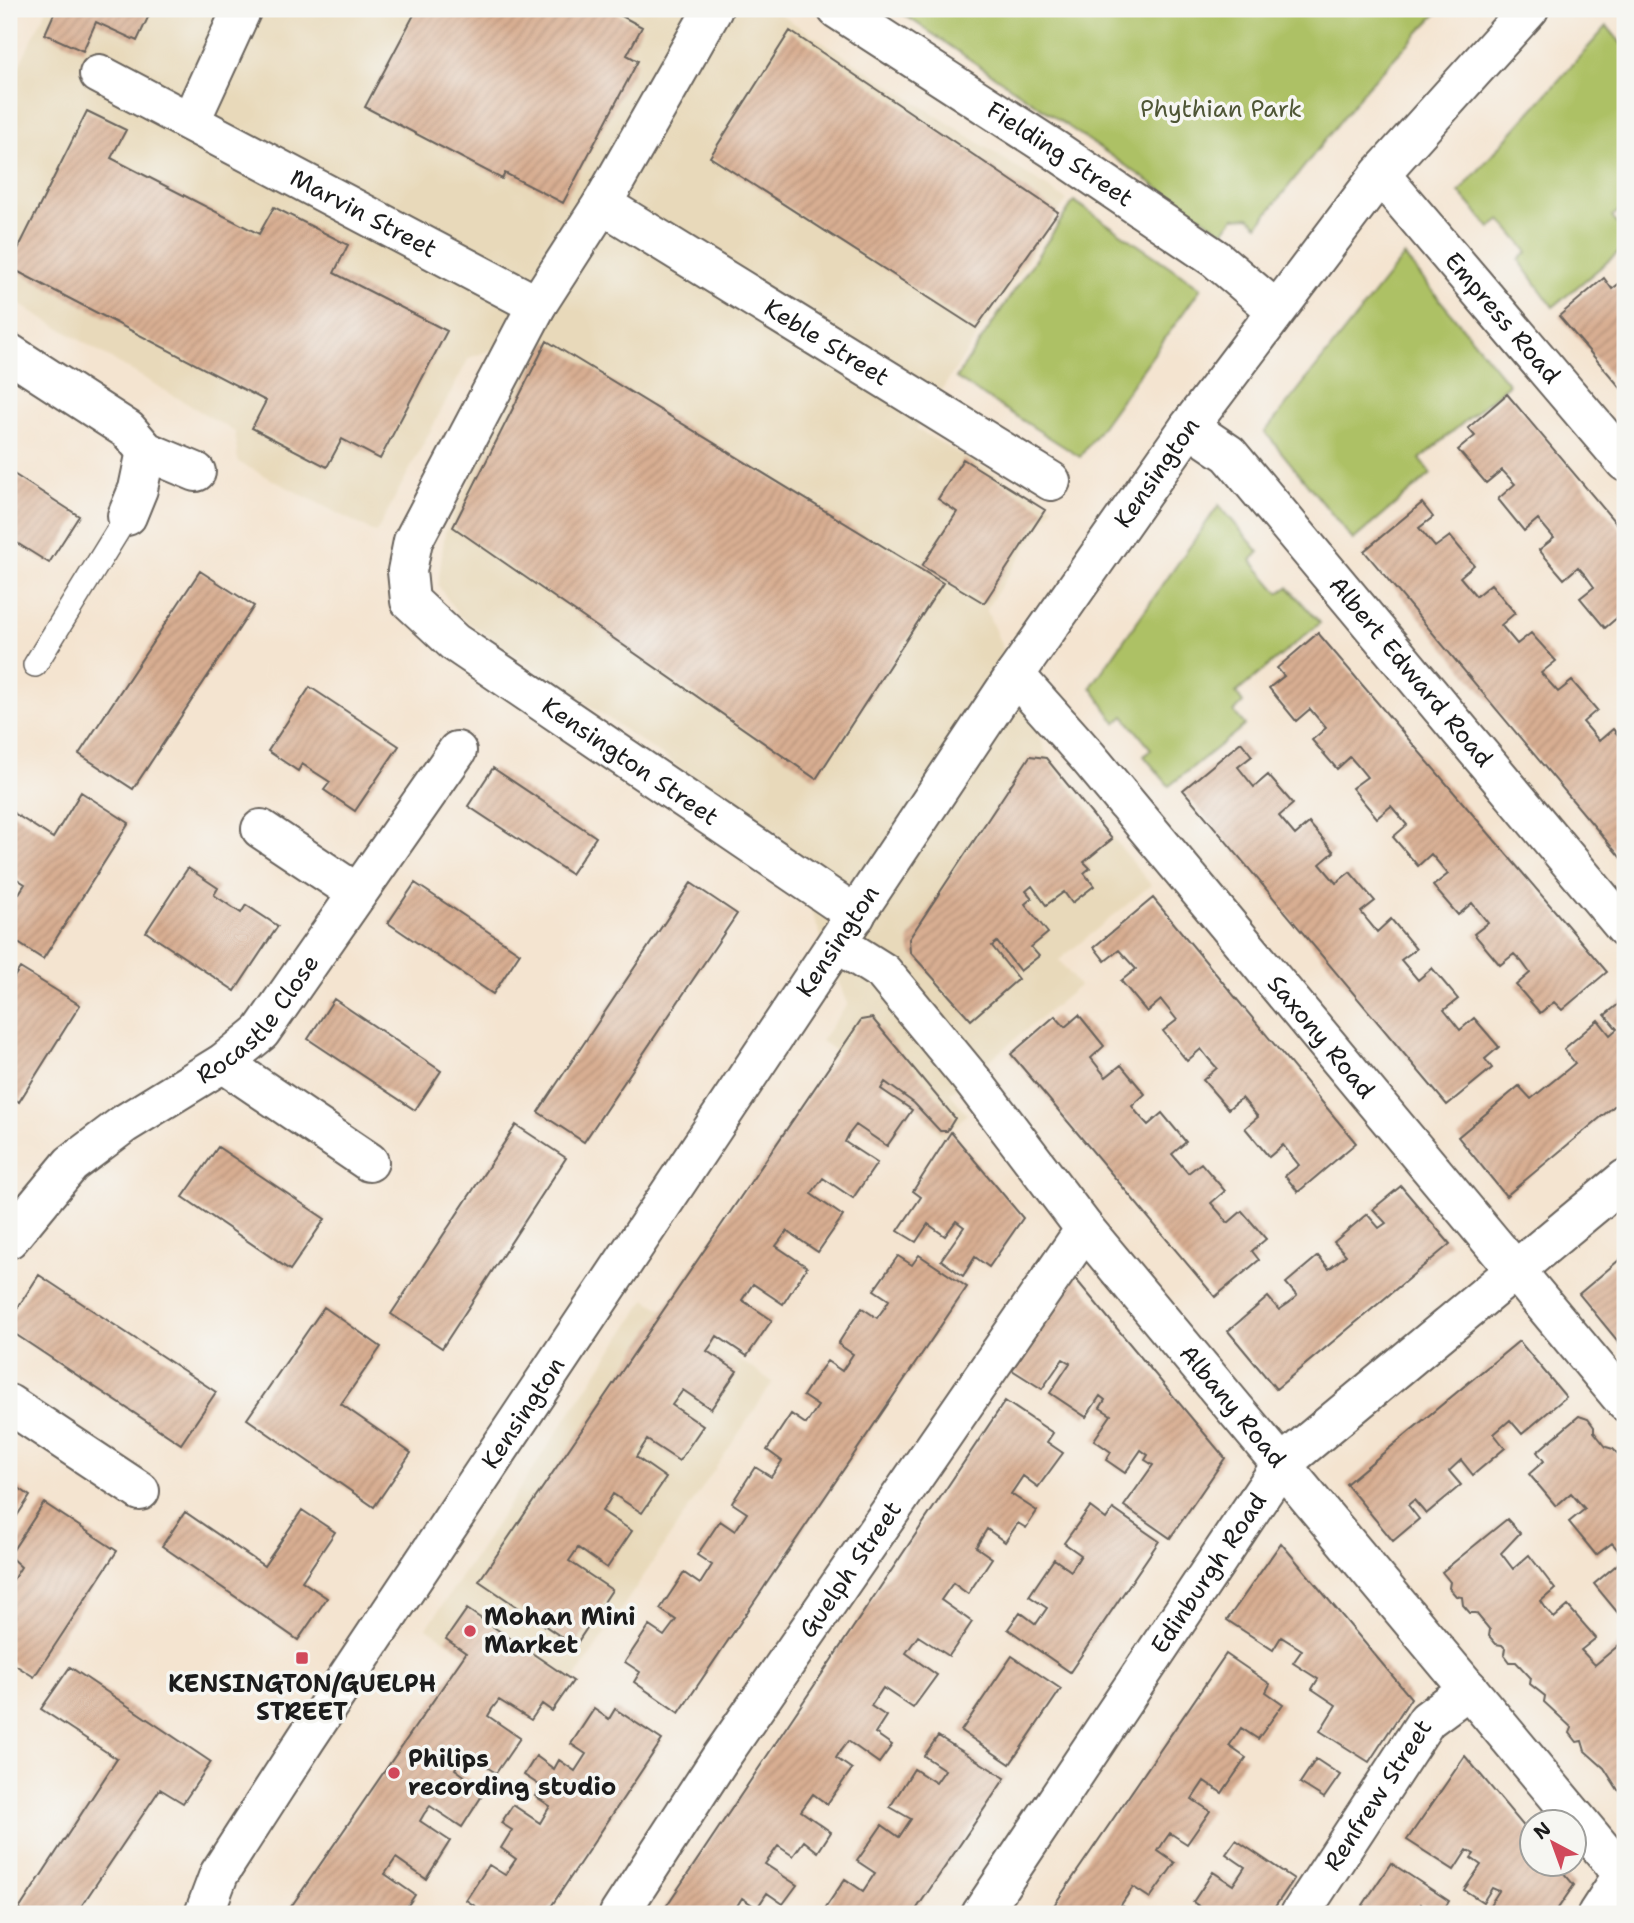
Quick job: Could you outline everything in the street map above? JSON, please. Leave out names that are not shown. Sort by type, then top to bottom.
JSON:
[{"type":"street","points":[[191,120],[242,9]]},
{"type":"street","points":[[537,306],[602,204],[713,9]]},
{"type":"street","name":"Fielding Street","points":[[838,9],[1055,149],[1127,201],[1216,259],[1276,310]]},
{"type":"street","name":"Kensington","points":[[204,1914],[219,1874],[1015,675],[1189,427],[1380,174],[1529,9]]},
{"type":"street","name":"Marvin Street","points":[[99,74],[191,120],[537,306]]},
{"type":"street","name":"Empress Road","points":[[1380,174],[1625,462]]},
{"type":"street","name":"Keble Street","points":[[602,204],[1051,481]]},
{"type":"street","name":"Kensington Street","points":[[537,306],[413,541],[407,571],[410,601],[454,642],[846,929]]},
{"type":"street","points":[[9,353],[128,430],[146,451],[196,472]]},
{"type":"street","name":"Albert Edward Road","points":[[1189,427],[1229,454],[1625,928]]},
{"type":"street","points":[[127,516],[138,489],[146,451]]},
{"type":"street","name":"Saxony Road","points":[[1015,675],[1088,757],[1514,1272],[1625,1402]]},
{"type":"street","name":"Rocastle Close","points":[[9,1239],[71,1164],[124,1124],[223,1063],[261,1031],[457,751]]},
{"type":"street","points":[[261,829],[357,893]]},
{"type":"street","name":"Albany Road","points":[[846,929],[972,1080],[1085,1229],[1624,1875]]},
{"type":"street","points":[[223,1063],[369,1162]]},
{"type":"street","name":"Edinburgh Road","points":[[981,1914],[1281,1465],[1625,1179]]},
{"type":"street","name":"Guelph Street","points":[[619,1914],[719,1760],[1085,1229]]},
{"type":"street","points":[[9,1404],[140,1491]]},
{"type":"street","name":"Renfrew Street","points":[[1300,1914],[1427,1720],[1469,1689]]},
{"type":"street","points":[[174,1914],[219,1874]]},
{"type":"street","points":[[1597,1914],[1624,1875]]},
{"type":"lane","points":[[35,665],[127,516]]},
{"type":"shaded area","points":[[47,9],[772,9],[1067,200],[916,429],[1053,506],[986,609],[1047,755],[1151,885],[1059,960],[1079,986],[950,1093],[967,1114],[942,1137],[913,1104],[821,1041],[848,1004],[782,838],[459,616],[438,585],[445,532],[544,331],[469,358],[376,533],[238,462],[235,432],[9,298],[9,86]]},
{"type":"shaded area","points":[[646,1299],[773,1382],[552,1713],[427,1628]]},
{"type":"green space","name":"Phythian Park","points":[[896,9],[1441,9],[1367,87],[1258,225],[1249,217],[1234,218],[1223,232]]},
{"type":"green space","points":[[1607,26],[1625,48],[1625,206],[1612,217],[1625,234],[1625,247],[1553,307],[1519,260],[1528,252],[1501,220],[1490,228],[1459,192]]},
{"type":"green space","points":[[1074,201],[1201,288],[1080,457],[956,378]]},
{"type":"green space","points":[[1404,256],[1509,384],[1420,459],[1431,474],[1353,540],[1265,432]]},
{"type":"green space","points":[[1219,505],[1259,552],[1251,560],[1279,593],[1288,587],[1320,623],[1236,693],[1243,703],[1234,712],[1245,725],[1169,786],[1144,756],[1151,749],[1124,716],[1116,723],[1091,687]]},
{"type":"building","points":[[56,9],[152,9],[137,41],[96,22],[83,51],[45,34]]},
{"type":"building","points":[[417,9],[616,9],[614,12],[642,27],[627,55],[638,61],[563,203],[505,173],[502,179],[365,107]]},
{"type":"building","points":[[790,31],[1058,212],[976,328],[710,157]]},
{"type":"building","points":[[87,111],[126,130],[111,158],[259,234],[274,207],[348,245],[334,273],[447,331],[380,459],[342,439],[327,467],[252,428],[266,401],[9,267]]},
{"type":"building","points":[[1604,278],[1612,289],[1625,279],[1625,393],[1559,316]]},
{"type":"building","points":[[547,341],[943,583],[816,779],[453,527]]},
{"type":"building","points":[[1507,394],[1625,534],[1625,624],[1619,616],[1605,628],[1580,598],[1594,587],[1586,576],[1578,567],[1564,579],[1539,550],[1554,538],[1538,519],[1524,531],[1498,499],[1515,484],[1502,470],[1486,483],[1458,450],[1475,436],[1468,428]]},
{"type":"building","points":[[963,459],[1045,510],[984,603],[922,566],[957,512],[938,499]]},
{"type":"building","points":[[9,471],[79,516],[49,563],[9,538]]},
{"type":"building","points":[[1422,503],[1433,517],[1419,528],[1435,547],[1450,536],[1474,565],[1460,577],[1476,596],[1491,584],[1515,613],[1501,625],[1517,644],[1531,633],[1556,661],[1541,673],[1558,692],[1572,681],[1597,710],[1583,722],[1599,741],[1613,729],[1625,743],[1625,863],[1364,551]]},
{"type":"building","points":[[200,571],[254,606],[133,789],[79,754]]},
{"type":"building","points":[[1318,633],[1607,972],[1562,1010],[1554,1002],[1540,1013],[1516,985],[1530,973],[1522,962],[1514,954],[1500,965],[1474,934],[1488,923],[1472,903],[1458,915],[1433,886],[1448,874],[1431,854],[1418,866],[1393,837],[1407,825],[1391,806],[1377,818],[1352,788],[1367,777],[1358,766],[1350,757],[1337,769],[1312,740],[1326,728],[1310,709],[1296,721],[1269,688],[1284,676],[1277,668]]},
{"type":"building","points":[[310,687],[399,746],[355,811],[324,790],[330,782],[302,764],[298,771],[268,751]]},
{"type":"building","points":[[1241,742],[1252,756],[1238,767],[1254,787],[1268,775],[1293,804],[1279,816],[1295,835],[1309,823],[1334,852],[1320,864],[1336,883],[1350,872],[1375,901],[1361,912],[1377,932],[1391,919],[1416,949],[1401,960],[1418,980],[1432,968],[1458,999],[1444,1010],[1460,1030],[1474,1018],[1499,1047],[1485,1059],[1492,1068],[1447,1105],[1183,790]]},
{"type":"building","points":[[1030,756],[1046,758],[1112,839],[1084,862],[1090,868],[1084,873],[1094,886],[1072,903],[1064,892],[1046,905],[1032,886],[1026,891],[1032,898],[1025,904],[1048,933],[1031,947],[1039,956],[1020,971],[997,942],[992,946],[1018,979],[971,1020],[910,952],[909,939]]},
{"type":"building","points":[[493,768],[596,837],[571,874],[468,806]]},
{"type":"building","points":[[81,792],[129,823],[43,959],[9,937],[9,909],[25,884],[9,874],[9,810],[53,838]]},
{"type":"building","points":[[188,868],[218,888],[214,895],[241,913],[246,905],[278,926],[235,991],[146,932]]},
{"type":"building","points":[[415,883],[520,953],[493,994],[388,923]]},
{"type":"building","points":[[691,883],[737,914],[584,1142],[538,1112]]},
{"type":"building","points":[[1153,898],[1356,1143],[1298,1192],[1285,1176],[1299,1165],[1283,1145],[1269,1157],[1245,1128],[1258,1117],[1242,1098],[1228,1109],[1203,1080],[1217,1068],[1201,1049],[1187,1061],[1163,1031],[1177,1020],[1161,1000],[1147,1012],[1121,981],[1136,969],[1119,950],[1105,961],[1094,947]]},
{"type":"building","points":[[20,968],[80,1005],[19,1102],[9,1095],[9,985]]},
{"type":"building","points":[[334,999],[441,1071],[415,1110],[308,1039]]},
{"type":"building","points":[[1625,999],[1625,1097],[1506,1196],[1458,1137],[1519,1086],[1531,1099],[1568,1069],[1575,1063],[1564,1049],[1598,1020],[1610,1035],[1617,1029],[1605,1015]]},
{"type":"building","points":[[1079,1015],[1104,1046],[1091,1058],[1106,1077],[1121,1065],[1145,1094],[1132,1106],[1138,1114],[1148,1125],[1162,1113],[1186,1142],[1172,1154],[1188,1173],[1201,1163],[1225,1191],[1211,1203],[1228,1223],[1242,1211],[1266,1239],[1252,1251],[1259,1260],[1215,1297],[1011,1054],[1055,1016],[1065,1027]]},
{"type":"building","points":[[872,1018],[955,1118],[947,1131],[940,1131],[914,1103],[885,1082],[881,1089],[912,1110],[887,1146],[856,1125],[845,1142],[877,1163],[853,1198],[823,1178],[811,1194],[843,1216],[818,1252],[787,1231],[776,1246],[807,1267],[783,1304],[753,1284],[742,1300],[772,1320],[747,1356],[717,1336],[707,1351],[737,1371],[711,1409],[683,1390],[672,1405],[703,1426],[679,1461],[647,1440],[636,1457],[666,1478],[642,1513],[613,1494],[602,1511],[632,1531],[607,1568],[578,1548],[569,1561],[612,1590],[575,1646],[479,1581],[861,1020]]},
{"type":"building","points":[[516,1125],[566,1158],[442,1348],[391,1314]]},
{"type":"building","points":[[951,1132],[1023,1218],[989,1267],[975,1257],[963,1276],[941,1260],[964,1227],[956,1221],[945,1236],[928,1224],[916,1242],[898,1231],[921,1197],[913,1191]]},
{"type":"building","points":[[218,1147],[325,1219],[290,1270],[183,1197]]},
{"type":"building","points":[[1401,1186],[1450,1244],[1276,1389],[1228,1331],[1268,1297],[1279,1310],[1289,1303],[1297,1296],[1286,1283],[1318,1256],[1329,1269],[1339,1261],[1346,1255],[1334,1242],[1367,1214],[1379,1228],[1386,1223],[1373,1209]]},
{"type":"building","points":[[919,1255],[967,1287],[679,1713],[634,1682],[640,1672],[625,1662],[649,1626],[664,1636],[676,1620],[660,1609],[684,1573],[700,1584],[712,1565],[697,1555],[720,1521],[735,1531],[747,1513],[732,1503],[755,1467],[771,1477],[782,1461],[767,1450],[791,1414],[806,1424],[818,1406],[803,1396],[814,1379],[827,1361],[842,1371],[853,1354],[838,1344],[850,1325],[862,1308],[877,1318],[889,1300],[874,1290],[898,1256],[912,1265]]},
{"type":"building","points":[[1625,1255],[1625,1350],[1579,1294]]},
{"type":"building","points":[[39,1275],[216,1392],[181,1444],[9,1330],[9,1321]]},
{"type":"building","points":[[1074,1277],[1225,1458],[1170,1538],[1124,1506],[1153,1465],[1145,1460],[1148,1455],[1141,1450],[1125,1473],[1106,1460],[1111,1452],[1094,1440],[1111,1415],[1100,1408],[1105,1400],[1100,1396],[1086,1417],[1050,1393],[1070,1363],[1063,1359],[1042,1389],[1012,1370]]},
{"type":"building","points":[[324,1307],[381,1347],[341,1404],[411,1453],[374,1507],[247,1419]]},
{"type":"building","points":[[1519,1341],[1566,1397],[1522,1434],[1510,1420],[1494,1434],[1505,1448],[1473,1475],[1461,1460],[1449,1471],[1461,1485],[1426,1514],[1414,1500],[1408,1505],[1419,1519],[1393,1541],[1346,1484]]},
{"type":"building","points":[[1005,1401],[1053,1433],[1047,1442],[1063,1453],[1038,1487],[1023,1476],[1011,1494],[1037,1511],[1026,1528],[1018,1523],[1005,1542],[987,1529],[976,1547],[992,1558],[968,1594],[953,1583],[941,1600],[972,1622],[949,1656],[918,1636],[906,1653],[937,1675],[913,1708],[883,1688],[871,1706],[886,1716],[875,1733],[892,1745],[879,1763],[848,1741],[841,1750],[836,1758],[852,1769],[827,1804],[813,1794],[801,1811],[831,1832],[818,1852],[804,1841],[793,1856],[778,1846],[765,1864],[797,1885],[783,1904],[767,1893],[757,1908],[742,1898],[732,1914],[661,1914]]},
{"type":"building","points":[[1579,1416],[1588,1419],[1606,1447],[1613,1449],[1621,1457],[1620,1464],[1625,1468],[1625,1558],[1612,1543],[1596,1555],[1569,1522],[1585,1509],[1571,1493],[1556,1506],[1529,1474],[1544,1461],[1537,1452]]},
{"type":"building","points":[[9,1481],[30,1496],[9,1528]]},
{"type":"building","points":[[44,1503],[117,1551],[34,1677],[9,1661],[9,1586],[21,1567],[9,1556]]},
{"type":"building","points":[[1090,1507],[1106,1519],[1113,1509],[1159,1541],[1070,1672],[1008,1629],[1020,1612],[1036,1624],[1047,1608],[1029,1596],[1054,1559],[1071,1571],[1081,1555],[1064,1543]]},
{"type":"building","points":[[302,1510],[335,1532],[302,1581],[327,1598],[298,1640],[162,1546],[185,1512],[264,1566]]},
{"type":"building","points":[[1507,1519],[1520,1533],[1501,1553],[1513,1569],[1529,1555],[1555,1589],[1541,1601],[1547,1610],[1554,1618],[1568,1606],[1596,1638],[1581,1650],[1595,1665],[1625,1640],[1625,1696],[1622,1698],[1625,1703],[1625,1793],[1618,1790],[1604,1768],[1585,1751],[1582,1741],[1577,1742],[1570,1733],[1572,1728],[1544,1702],[1545,1696],[1530,1684],[1531,1678],[1516,1662],[1510,1662],[1504,1654],[1505,1648],[1496,1644],[1489,1636],[1490,1630],[1476,1613],[1470,1613],[1463,1605],[1462,1597],[1456,1596],[1449,1588],[1450,1582],[1442,1572]]},
{"type":"building","points":[[1281,1543],[1411,1698],[1369,1762],[1320,1731],[1336,1705],[1312,1689],[1318,1679],[1293,1663],[1302,1650],[1281,1637],[1273,1650],[1227,1620]]},
{"type":"building","points":[[1625,1558],[1625,1615],[1622,1618],[1594,1584]]},
{"type":"building","points":[[467,1609],[573,1681],[552,1711],[542,1704],[531,1720],[499,1700],[492,1709],[488,1716],[520,1738],[496,1773],[465,1753],[459,1762],[455,1769],[485,1791],[462,1827],[430,1806],[424,1814],[420,1821],[450,1841],[426,1879],[396,1858],[385,1874],[415,1895],[402,1914],[366,1914],[361,1911],[358,1914],[286,1914],[466,1653],[446,1639]]},
{"type":"building","points":[[1226,1654],[1270,1684],[1266,1692],[1283,1704],[1258,1739],[1241,1728],[1229,1746],[1246,1758],[1222,1793],[1204,1781],[1192,1799],[1210,1811],[1187,1844],[1170,1833],[1158,1851],[1175,1863],[1150,1898],[1133,1887],[1121,1905],[1135,1914],[1048,1914]]},
{"type":"building","points":[[1012,1656],[1061,1689],[1010,1764],[961,1731]]},
{"type":"building","points":[[70,1667],[211,1762],[183,1803],[160,1789],[76,1914],[16,1914],[117,1759],[41,1709]]},
{"type":"building","points":[[594,1709],[609,1719],[615,1709],[662,1740],[546,1914],[479,1914],[481,1910],[466,1900],[489,1865],[505,1875],[516,1859],[501,1848],[512,1830],[501,1823],[513,1805],[540,1823],[550,1806],[535,1796],[542,1787],[524,1775],[536,1756],[554,1769],[559,1760],[575,1771],[586,1754],[571,1744]]},
{"type":"building","points":[[938,1736],[1005,1778],[913,1914],[830,1914],[824,1910],[845,1879],[863,1891],[875,1873],[857,1861],[882,1825],[899,1837],[911,1819],[890,1807],[914,1769],[936,1783],[945,1770],[924,1756]]},
{"type":"building","points":[[1465,1756],[1518,1819],[1518,1878],[1568,1878],[1574,1885],[1554,1914],[1484,1914],[1499,1891],[1492,1888],[1483,1902],[1464,1890],[1481,1865],[1471,1858],[1474,1854],[1467,1850],[1454,1870],[1407,1840]]},
{"type":"building","points":[[1316,1759],[1340,1775],[1324,1798],[1300,1783]]},
{"type":"building","points":[[1236,1840],[1294,1879],[1270,1914],[1211,1914],[1193,1902],[1213,1872],[1233,1885],[1245,1867],[1226,1854]]},
{"type":"building","points":[[1391,1863],[1449,1901],[1441,1914],[1421,1904],[1414,1914],[1357,1914]]},
{"type":"place","name":"Mohan Mini Market","points":[[470,1631]]},
{"type":"place","name":"KENSINGTON/GUELPH STREET","points":[[302,1658]]},
{"type":"place","name":"Philips recording studio","points":[[394,1773]]}]
